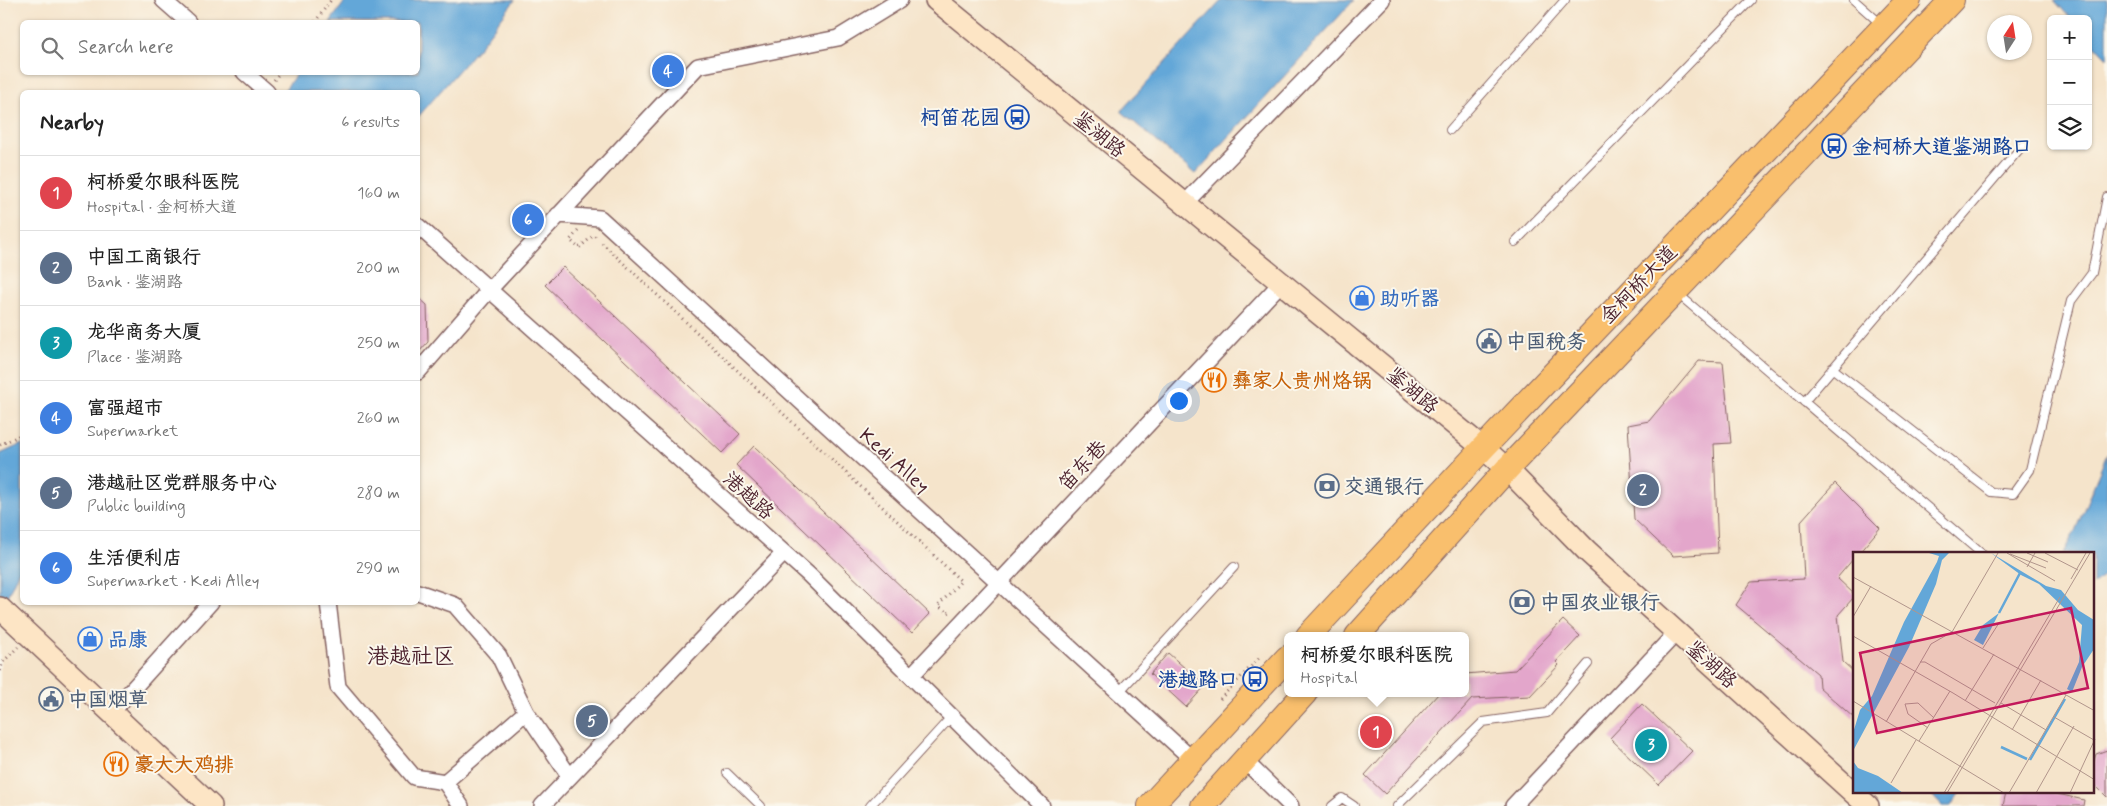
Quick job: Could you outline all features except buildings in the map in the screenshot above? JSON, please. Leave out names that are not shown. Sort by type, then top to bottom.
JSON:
[{"type":"main road","name":"金柯桥大道","points":[[1312,632],[1483,448],[1909,0]]},
{"type":"main road","name":"金柯桥大道","points":[[1361,632],[1507,469],[1952,0]]},
{"type":"main road","points":[[1150,806],[1284,661]]},
{"type":"main road","points":[[1203,806],[1301,697]]},
{"type":"street","points":[[163,0],[186,20]]},
{"type":"street","points":[[420,370],[489,290],[698,66],[838,38],[900,0]]},
{"type":"street","name":"鉴湖路","points":[[936,0],[1483,448],[1507,469],[1588,551],[1853,792]]},
{"type":"street","points":[[1186,203],[1382,0]]},
{"type":"street","points":[[247,75],[264,90]]},
{"type":"street","name":"Kedi Alley","points":[[558,215],[600,218],[1193,760]]},
{"type":"street","name":"港越路","points":[[420,228],[809,575],[1042,806]]},
{"type":"street","name":"笛东巷","points":[[911,676],[1282,282]]},
{"type":"street","points":[[542,806],[784,553]]},
{"type":"street","points":[[420,593],[455,605],[499,656],[526,712],[570,777]]},
{"type":"street","points":[[112,713],[208,605]]},
{"type":"street","points":[[328,605],[338,687],[414,777],[445,782],[461,806]]},
{"type":"street","points":[[3,610],[211,806]]},
{"type":"street","points":[[1513,806],[1677,632]]},
{"type":"street","points":[[445,782],[526,712]]},
{"type":"street","points":[[1244,760],[1291,806]]},
{"type":"street","name":"鉴湖路","points":[[1855,794],[1868,806]]},
{"type":"lane","points":[[1450,130],[1565,0]]},
{"type":"lane","points":[[1515,242],[1751,0]]},
{"type":"lane","points":[[1854,0],[1884,27]]},
{"type":"lane","points":[[1804,402],[2023,145]]},
{"type":"lane","points":[[1832,368],[1991,492],[2013,494],[2030,470],[2071,301],[2092,273],[2107,197]]},
{"type":"lane","points":[[1675,292],[1980,552]]},
{"type":"lane","points":[[1119,692],[1234,567]]},
{"type":"lane","points":[[1397,806],[1483,722],[1547,713],[1588,664]]},
{"type":"lane","points":[[870,806],[952,716]]},
{"type":"lane","points":[[727,774],[761,806]]},
{"type":"lane","points":[[1332,806],[1342,798],[1354,806]]},
{"type":"path","points":[[316,20],[331,0]]},
{"type":"path","points":[[579,248],[594,235],[962,581],[938,606]]},
{"type":"path","points":[[0,445],[18,436],[20,433]]},
{"type":"path","points":[[0,671],[3,662],[11,653]]},
{"type":"water","points":[[346,0],[515,0],[480,46],[420,115],[420,90],[284,90],[296,75],[420,75],[420,20],[331,20]]},
{"type":"water","points":[[1222,0],[1354,0],[1195,174],[1121,111]]},
{"type":"water","points":[[2054,0],[2107,0],[2107,58],[2092,42],[2092,15],[2067,15]]},
{"type":"water","points":[[20,445],[20,568],[0,612],[0,454]]},
{"type":"water","points":[[2107,454],[2107,573],[2094,584],[2094,552],[2064,552],[2075,531]]},
{"type":"water","points":[[1931,794],[1959,794],[1951,806],[1942,806]]},
{"type":"place","name":"富强超市","points":[[668,71]]},
{"type":"place","name":"柯笛花园","points":[[1017,117]]},
{"type":"place","name":"金柯桥大道鉴湖路口","points":[[1834,146]]},
{"type":"place","name":"生活便利店","points":[[528,220]]},
{"type":"place","name":"助听器","points":[[1362,298]]},
{"type":"place","name":"中国税务","points":[[1489,341]]},
{"type":"place","name":"彝家人贵州烙锅","points":[[1214,380]]},
{"type":"place","name":"交通银行","points":[[1327,486]]},
{"type":"place","name":"中国工商银行","points":[[1643,490]]},
{"type":"place","name":"中国农业银行","points":[[1522,602]]},
{"type":"place","name":"品康","points":[[90,639]]},
{"type":"place","name":"港越路口","points":[[1255,679]]},
{"type":"place","name":"中国烟草","points":[[51,699]]},
{"type":"place","name":"港越社区党群服务中心","points":[[592,721]]},
{"type":"place","name":"柯桥爱尔眼科医院","points":[[1376,732]]},
{"type":"place","name":"龙华商务大厦","points":[[1651,745]]},
{"type":"place","name":"豪大大鸡排","points":[[116,764]]},
{"type":"district","name":"港越社区","points":[[411,655]]}]
